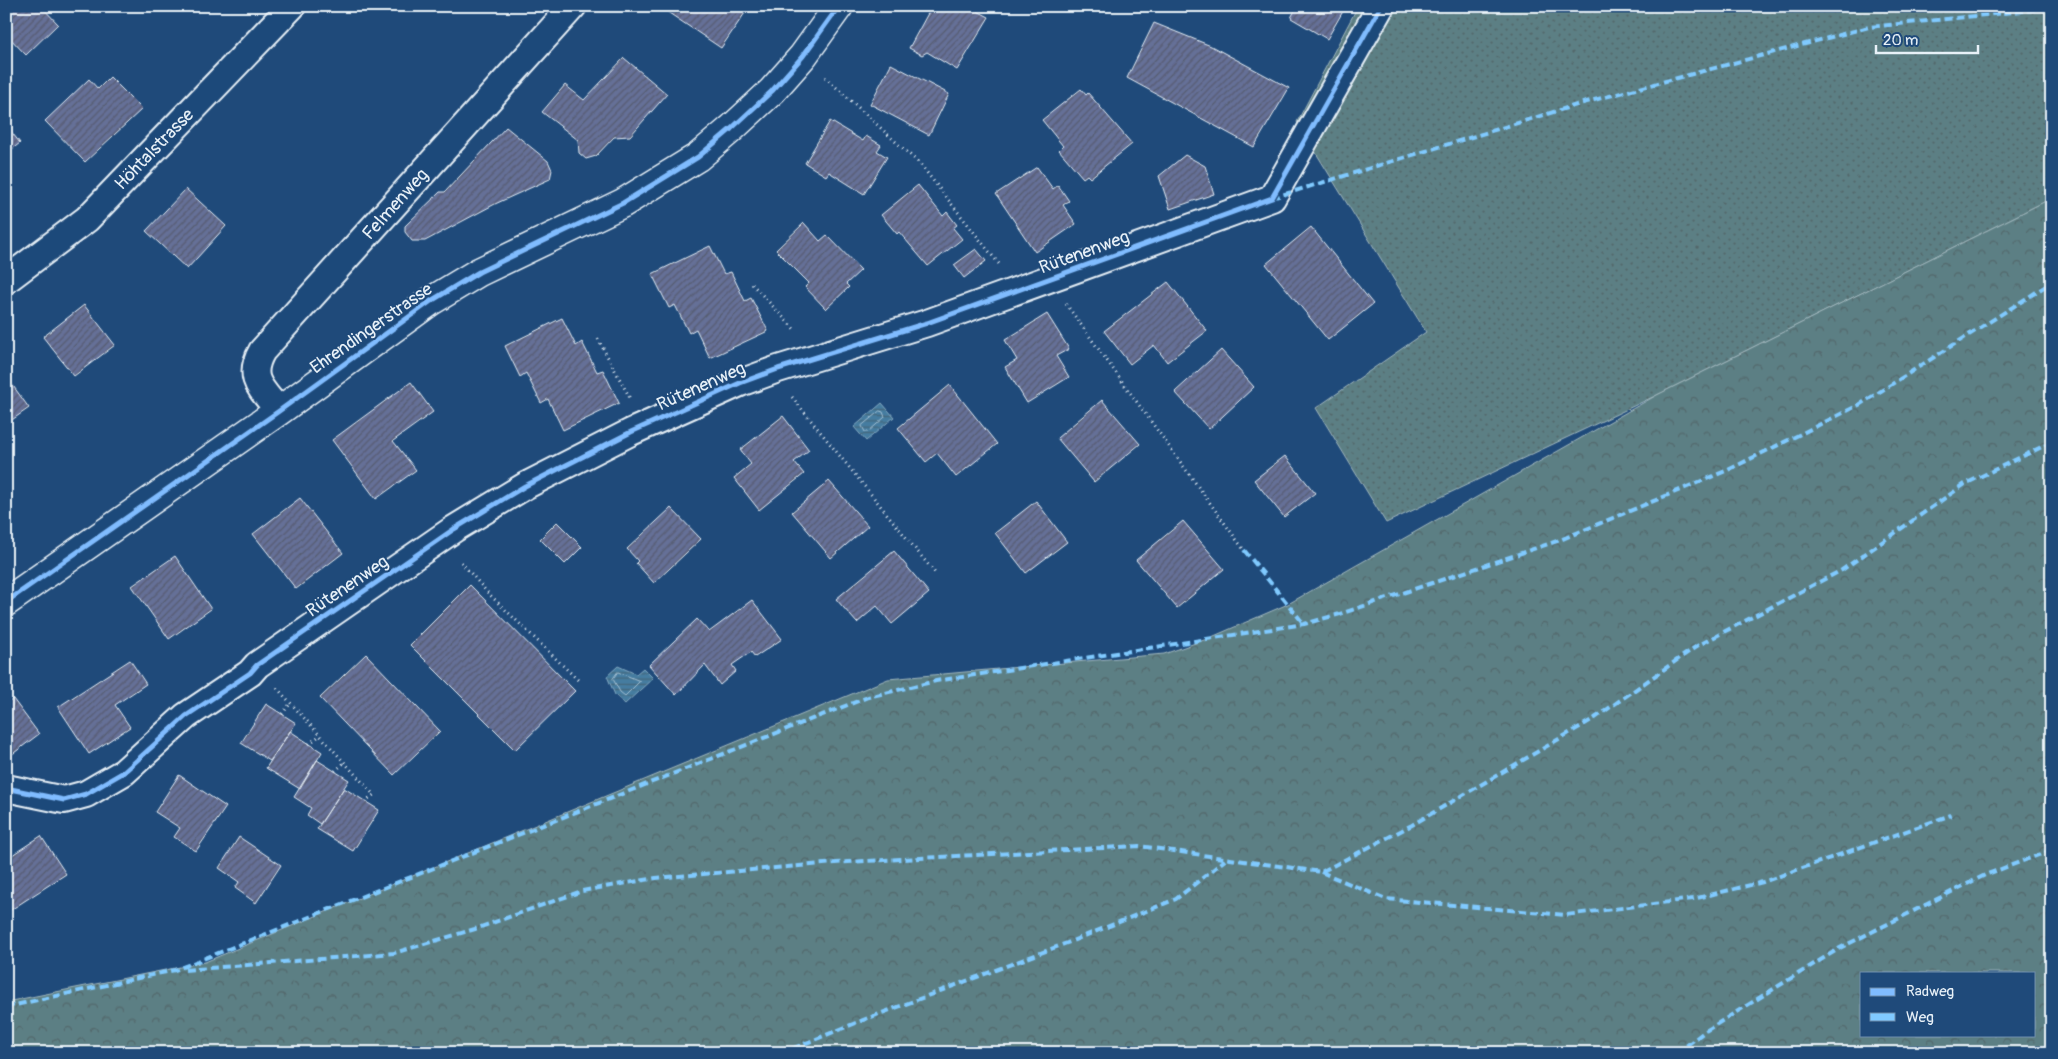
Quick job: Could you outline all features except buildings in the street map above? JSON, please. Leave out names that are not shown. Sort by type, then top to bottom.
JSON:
[{"type":"main road","name":"Ehrendingerstrasse","points":[[6,602],[279,411],[431,301],[480,272],[623,203],[698,157],[772,91],[803,56],[839,6]]},
{"type":"street","name":"Höhtalstrasse","points":[[6,280],[86,219],[292,6]]},
{"type":"street","name":"Felmenweg","points":[[279,411],[257,380],[255,364],[262,351],[573,6]]},
{"type":"street","name":"Rütenenweg","points":[[6,788],[64,800],[86,794],[124,772],[186,716],[440,539],[526,486],[631,432],[740,383],[778,369],[927,323],[1272,198],[1381,6]]},
{"type":"path","points":[[803,56],[920,164],[1001,266]]},
{"type":"path","points":[[1048,280],[1244,550]]},
{"type":"path","points":[[752,284],[802,338]]},
{"type":"path","points":[[598,339],[625,388]]},
{"type":"path","points":[[787,390],[935,573]]},
{"type":"path","points":[[440,539],[487,592],[580,682]]},
{"type":"path","points":[[257,665],[290,704],[374,795],[365,801]]},
{"type":"path","points":[[282,714],[290,704]]},
{"type":"path","points":[[309,744],[320,736]]},
{"type":"path","points":[[335,771],[344,763]]},
{"type":"green space","points":[[1358,6],[2052,6],[2052,198],[1657,395],[1386,523],[1316,408],[1426,332],[1297,122]]},
{"type":"green space","points":[[2052,198],[2052,1053],[6,1053],[6,1002],[205,962],[888,679],[1164,654],[1207,639],[1288,604],[1657,395]]},
{"type":"water","points":[[882,403],[894,417],[866,441],[854,427]]},
{"type":"water","points":[[618,666],[636,674],[643,668],[653,678],[625,704],[615,695],[607,676]]},
{"type":"marked path","points":[[1272,198],[1583,103],[1869,27],[2052,8]]},
{"type":"marked path","points":[[6,1007],[175,970],[868,697],[936,681],[1304,624],[1340,614],[1560,540],[1728,470],[1859,405],[2052,282]]},
{"type":"marked path","points":[[185,970],[394,953],[475,929],[582,891],[656,878],[848,862],[1139,846],[1321,872],[1412,825],[1595,718],[1697,646],[1842,570],[1965,484],[2052,442]]},
{"type":"marked path","points":[[1244,550],[1304,624]]},
{"type":"marked path","points":[[1321,872],[1386,899],[1566,915],[1693,899],[1763,882],[1951,815]]},
{"type":"marked path","points":[[1677,1053],[1704,1032],[1840,948],[1985,875],[2052,850]]},
{"type":"marked path","points":[[782,1053],[1176,899],[1225,860]]},
{"type":"cycle path","points":[[6,602],[279,411],[431,301],[479,272],[623,203],[698,157],[772,91],[803,56],[839,6]]},
{"type":"cycle path","points":[[6,788],[64,800],[86,794],[124,772],[186,716],[454,529],[525,486],[631,432],[740,383],[778,369],[927,323],[1272,198],[1381,6]]}]
